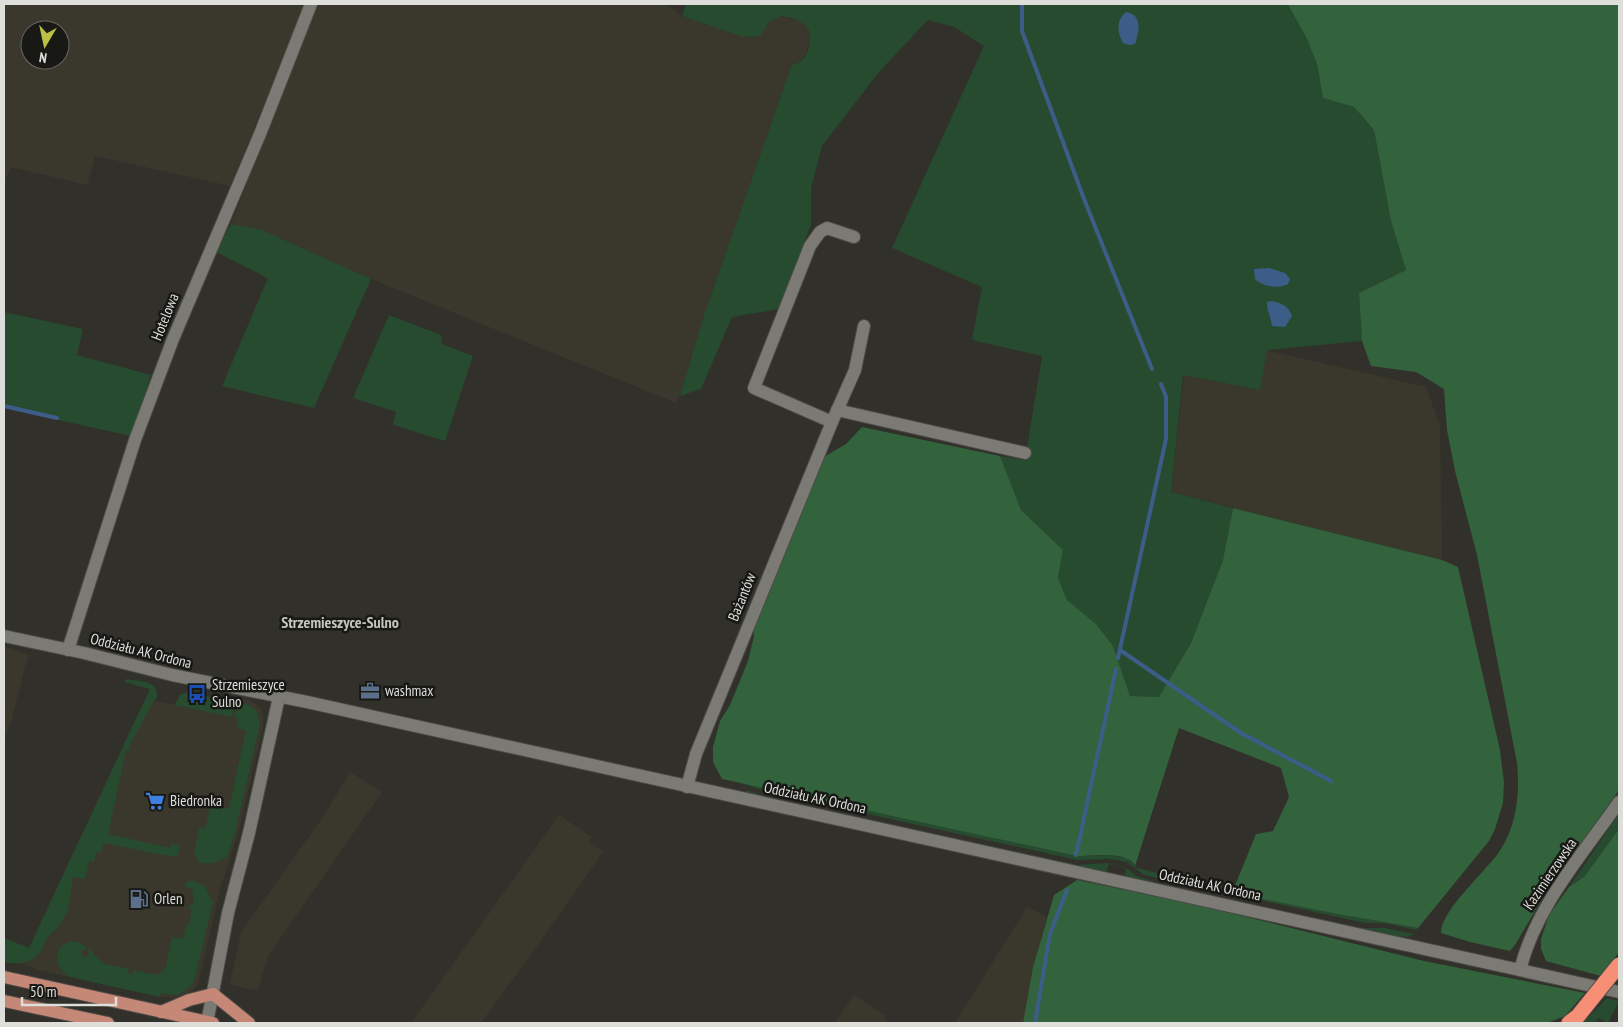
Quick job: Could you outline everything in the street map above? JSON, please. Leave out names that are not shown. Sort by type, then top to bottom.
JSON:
[{"type":"highway","points":[[1573,1019],[1619,965]]},
{"type":"main road","points":[[4,977],[209,1023]]},
{"type":"main road","points":[[161,1012],[189,1000],[213,994],[249,1023]]},
{"type":"main road","points":[[4,1001],[108,1023]]},
{"type":"street","name":"Hotelowa","points":[[68,650],[76,619],[135,440],[169,348],[260,134],[311,4]]},
{"type":"street","points":[[854,237],[827,228],[820,232],[810,246],[754,388],[834,416],[1025,453]]},
{"type":"street","name":"Bażantów","points":[[687,787],[696,754],[834,416],[855,370],[864,326]]},
{"type":"street","name":"Oddziału AK Ordona","points":[[4,636],[153,671],[279,697],[1619,992]]},
{"type":"street","points":[[209,1023],[228,913],[249,834],[279,697]]},
{"type":"street","name":"Kazimierzowska","points":[[1520,970],[1528,941],[1544,909],[1619,802]]},
{"type":"shaded area","points":[[4,4],[306,4],[230,186],[95,156],[87,185],[11,167],[4,183]]},
{"type":"shaded area","points":[[317,4],[666,4],[682,16],[743,37],[759,36],[769,22],[782,16],[801,22],[808,29],[811,39],[805,56],[799,63],[792,64],[703,318],[680,396],[676,403],[371,279],[262,230],[231,224]]},
{"type":"shaded area","points":[[1266,350],[1426,387],[1440,426],[1442,560],[1171,492],[1184,375],[1259,390]]},
{"type":"shaded area","points":[[4,646],[28,655],[11,722],[4,741]]},
{"type":"shaded area","points":[[187,692],[227,700],[228,696],[248,700],[256,704],[261,710],[263,718],[263,726],[239,831],[220,889],[197,986],[184,997],[168,998],[37,970],[20,962],[29,948],[145,699],[175,705],[180,695]]},
{"type":"shaded area","points":[[350,772],[382,792],[268,956],[258,991],[230,984],[241,932],[325,814]]},
{"type":"shaded area","points":[[559,815],[592,837],[589,841],[603,852],[538,945],[481,1023],[411,1023]]},
{"type":"shaded area","points":[[1027,907],[1047,917],[1033,967],[1023,1023],[955,1023]]},
{"type":"shaded area","points":[[854,995],[884,1015],[887,1023],[835,1023]]},
{"type":"green space","points":[[686,4],[1287,4],[1306,37],[1317,64],[1323,98],[1354,107],[1374,130],[1391,221],[1406,270],[1359,293],[1362,341],[1267,350],[1260,390],[1183,375],[1171,492],[1233,508],[1223,560],[1191,643],[1159,697],[1130,696],[1113,646],[1096,624],[1067,600],[1058,578],[1063,550],[1021,510],[1000,456],[1025,460],[1042,356],[972,340],[982,287],[892,248],[984,46],[954,27],[928,20],[879,72],[822,146],[811,188],[811,225],[779,309],[732,317],[701,389],[680,396],[703,318],[792,64],[800,62],[806,55],[810,37],[808,29],[803,23],[782,16],[769,22],[760,36],[743,37],[682,16]]},
{"type":"green space","points":[[1282,4],[1619,4],[1619,790],[1548,889],[1510,951],[1441,933],[1443,923],[1457,901],[1501,849],[1514,818],[1518,785],[1517,763],[1477,555],[1455,471],[1447,430],[1444,389],[1416,372],[1371,366],[1362,341],[1359,293],[1406,270],[1391,221],[1374,130],[1354,107],[1323,98],[1317,64],[1306,37],[1288,5]]},
{"type":"green space","points":[[231,224],[262,230],[371,279],[314,408],[222,386],[268,278],[216,252]]},
{"type":"green space","points":[[4,312],[83,329],[77,355],[151,375],[131,436],[4,408]]},
{"type":"green space","points":[[389,315],[441,335],[442,344],[473,356],[445,441],[393,425],[396,412],[353,398]]},
{"type":"green space","points":[[862,427],[1000,456],[1021,510],[1063,550],[1058,578],[1067,600],[1096,624],[1113,646],[1130,696],[1159,697],[1191,643],[1223,560],[1233,508],[1442,560],[1458,567],[1500,750],[1504,783],[1503,803],[1489,841],[1418,928],[1232,893],[1256,834],[1273,831],[1289,797],[1281,768],[1179,728],[1135,866],[1131,861],[1117,856],[1077,856],[722,779],[713,762],[713,747],[720,721],[730,705],[748,661],[754,636],[753,624],[822,458],[846,444]]},
{"type":"green space","points":[[126,679],[149,683],[153,685],[157,693],[156,700],[154,700],[130,745],[129,751],[126,750],[108,834],[170,848],[171,844],[180,845],[178,855],[173,857],[104,843],[101,853],[96,852],[94,862],[89,861],[85,879],[73,877],[65,917],[48,938],[38,955],[30,961],[4,962],[4,938],[29,948],[150,689],[125,682]]},
{"type":"green space","points":[[187,692],[235,702],[232,717],[175,705],[180,695]]},
{"type":"green space","points":[[239,703],[249,705],[256,710],[260,724],[235,833],[227,857],[213,863],[197,862],[199,859],[194,854],[199,827],[206,828],[210,805],[229,809],[246,730],[237,728],[239,719],[235,718]]},
{"type":"green space","points":[[738,782],[1077,856],[1110,855],[1127,858],[1137,868],[1162,874],[1161,879],[1144,875],[1127,862],[1110,859],[1077,860],[767,792]]},
{"type":"green space","points":[[747,790],[767,797],[1078,865],[1107,863],[1125,867],[1136,876],[1159,883],[1125,876],[1126,868],[1109,864],[1106,872],[746,793]]},
{"type":"green space","points":[[1619,814],[1619,829],[1584,877],[1569,887]]},
{"type":"green space","points":[[1619,829],[1619,952],[1601,976],[1546,961],[1541,949],[1541,939],[1549,915],[1569,887],[1584,877]]},
{"type":"green space","points":[[192,880],[204,885],[213,902],[194,982],[180,994],[161,993],[160,997],[74,978],[73,976],[70,977],[62,971],[57,957],[59,950],[69,942],[77,942],[86,946],[85,950],[82,950],[81,956],[88,957],[88,947],[105,964],[129,969],[128,973],[133,974],[134,970],[155,975],[162,972],[166,967],[172,937],[183,939],[186,925],[189,925],[192,909],[189,909],[190,905],[193,905],[194,896],[192,895],[193,889],[185,887],[186,882]]},
{"type":"green space","points":[[1077,880],[1198,905],[1424,961],[1585,993],[1565,1016],[1547,1023],[1023,1023],[1033,967],[1054,895]]},
{"type":"green space","points":[[1219,880],[1235,885],[1232,893],[1418,928],[1416,930],[1384,923],[1365,923],[1218,891]]},
{"type":"green space","points":[[1218,896],[1363,928],[1385,928],[1414,934],[1408,937],[1397,936]]},
{"type":"green space","points":[[1607,998],[1619,1001],[1608,1023],[1599,1018],[1594,1023],[1583,1023]]},
{"type":"water","points":[[1126,12],[1135,17],[1138,25],[1135,44],[1130,45],[1123,43],[1118,26],[1120,19]]},
{"type":"water","points":[[1269,268],[1285,273],[1290,279],[1288,284],[1284,286],[1271,286],[1262,284],[1255,279],[1254,269]]},
{"type":"water","points":[[1272,301],[1289,309],[1292,316],[1285,327],[1272,326],[1267,302]]},
{"type":"waterway","points":[[1022,4],[1022,31],[1084,199],[1152,369]]},
{"type":"waterway","points":[[1118,658],[1166,439],[1166,397],[1161,384]]},
{"type":"waterway","points":[[4,406],[57,418]]},
{"type":"waterway","points":[[1120,650],[1241,733],[1331,781]]},
{"type":"waterway","points":[[1076,855],[1116,669]]},
{"type":"waterway","points":[[1035,1023],[1050,934],[1067,890]]},
{"type":"place","name":"washmax","points":[[370,691]]},
{"type":"place","name":"Strzemieszyce Sulno","points":[[197,694]]},
{"type":"place","name":"Biedronka","points":[[155,801]]},
{"type":"place","name":"Orlen","points":[[139,899]]},
{"type":"district","name":"Strzemieszyce-Sulno","points":[[340,622]]}]
